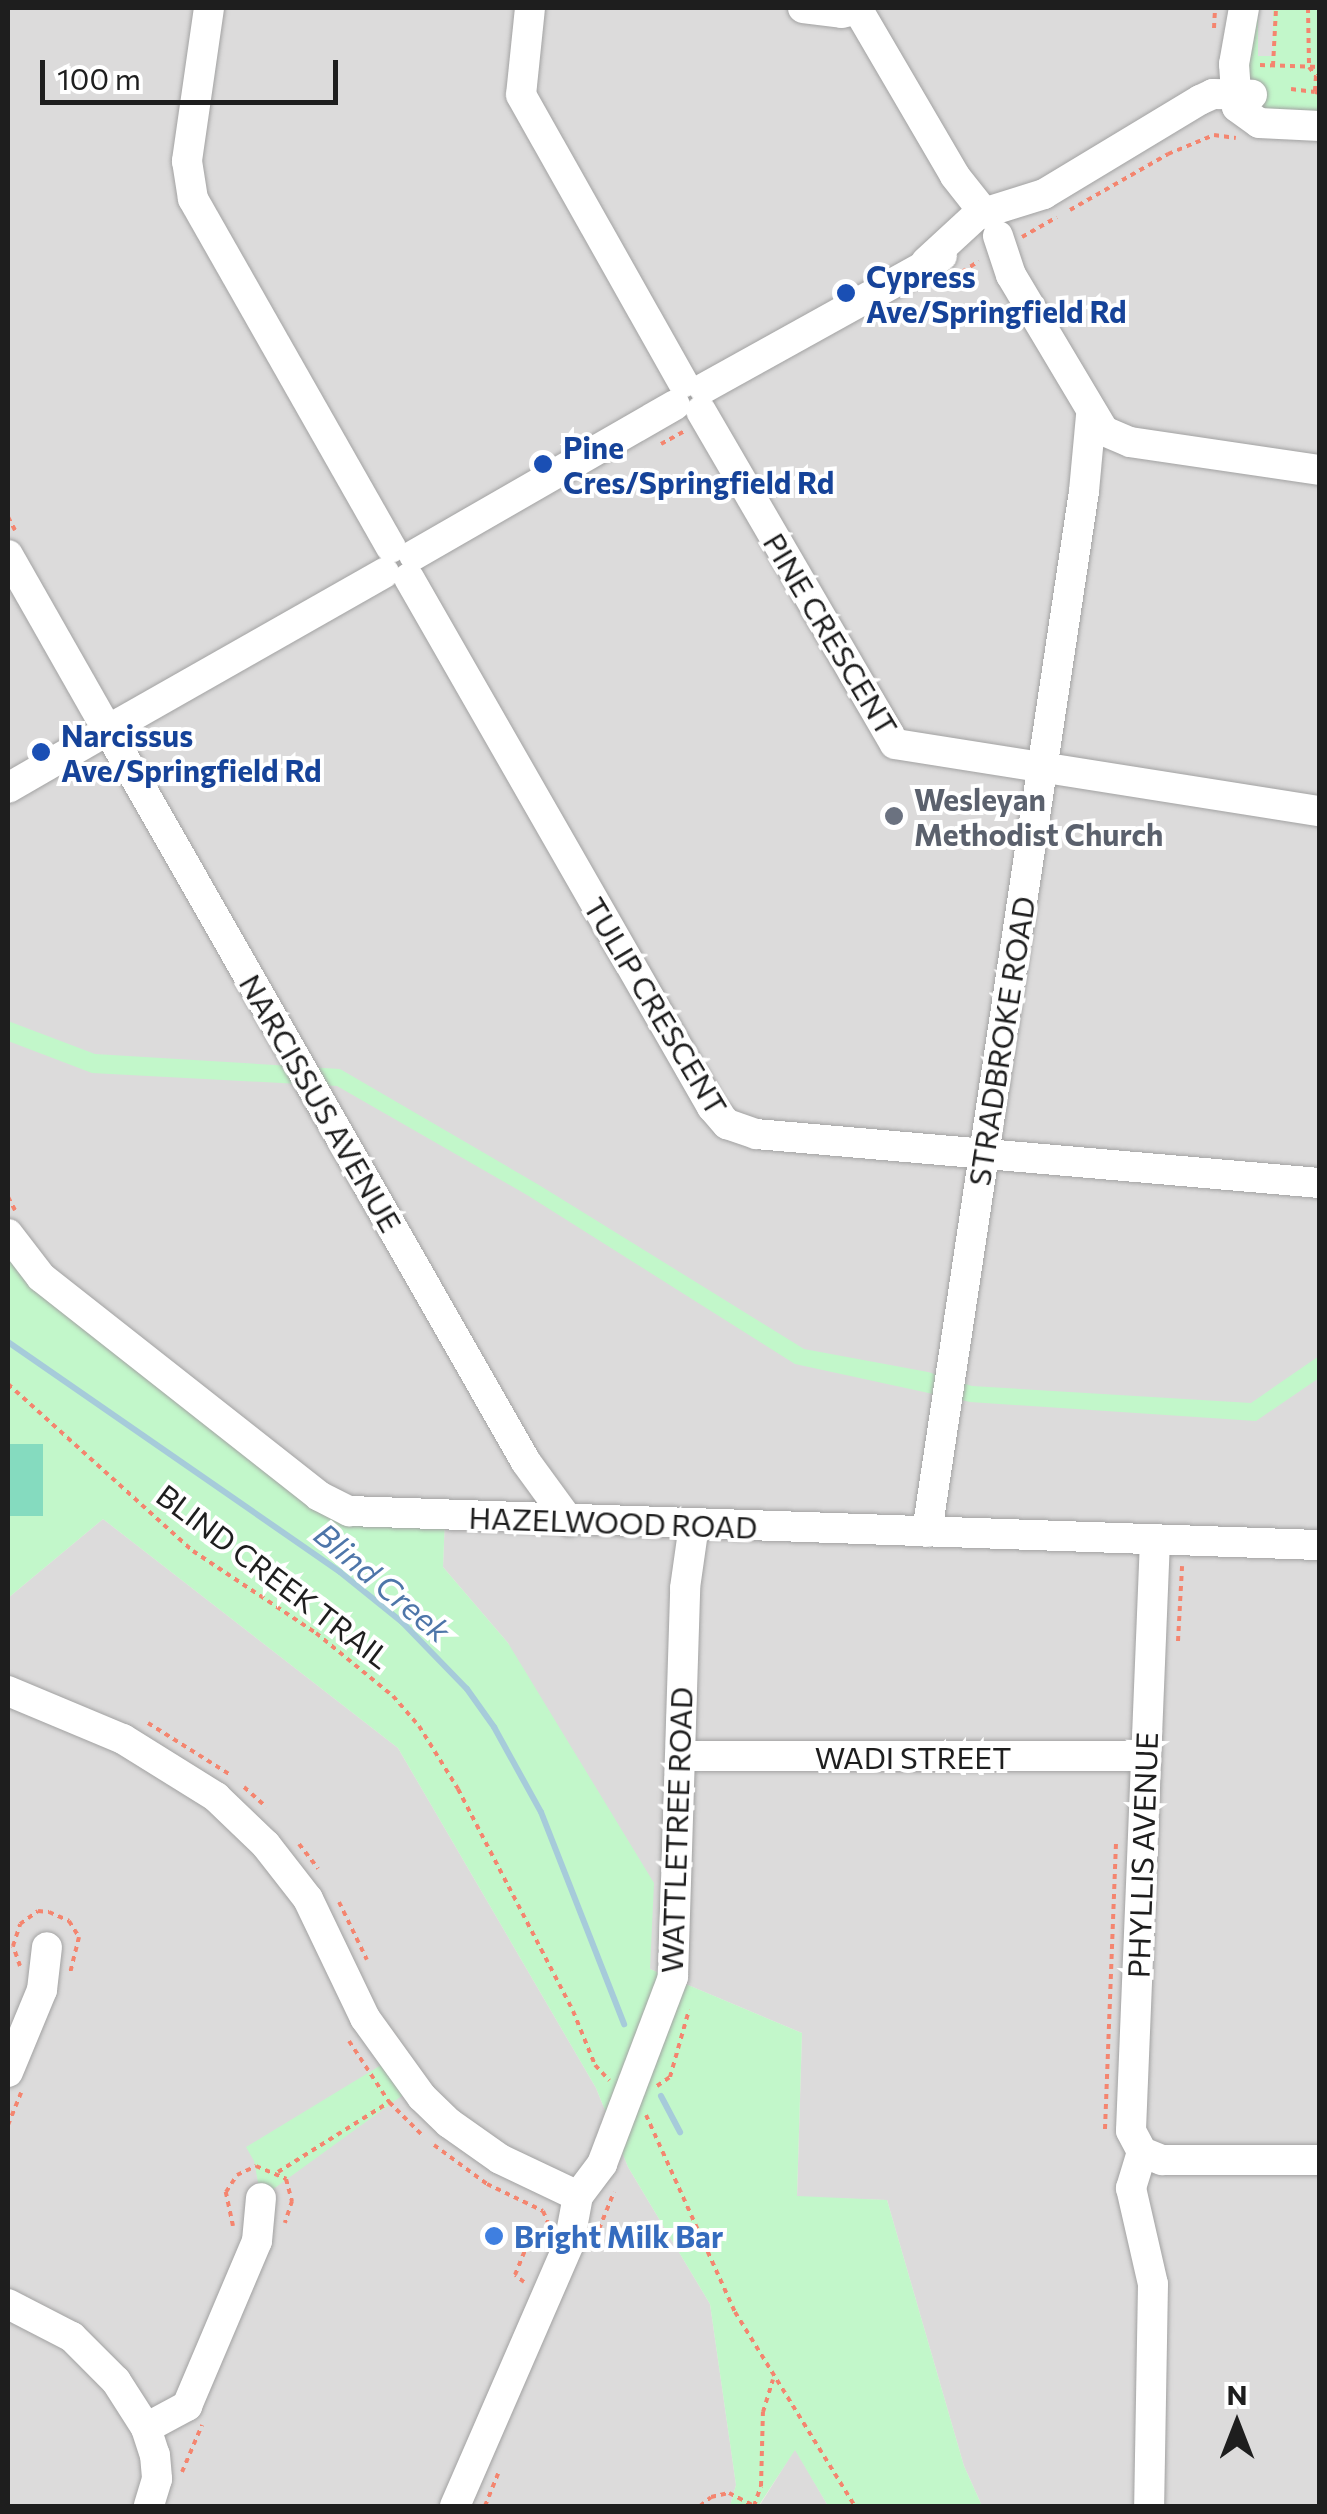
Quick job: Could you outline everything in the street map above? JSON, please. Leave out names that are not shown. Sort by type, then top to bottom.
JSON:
[{"type":"street","name":"TULIP CRESCENT","points":[[208,8],[187,160],[192,199],[722,1120],[756,1134],[1320,1183]]},
{"type":"street","name":"PINE CRESCENT","points":[[530,8],[521,95],[890,739],[907,749],[1320,811]]},
{"type":"street","points":[[803,8],[842,12],[858,8],[1098,423],[1130,442],[1320,470]]},
{"type":"street","points":[[1243,16],[1244,90],[1259,123],[1312,125]]},
{"type":"street","points":[[8,788],[926,262],[989,235],[1044,194],[1168,123],[1200,100],[1244,90]]},
{"type":"street","name":"STRADBROKE ROAD","points":[[927,1532],[1084,491],[1098,423]]},
{"type":"street","name":"NARCISSUS AVENUE","points":[[8,555],[526,1462],[570,1521]]},
{"type":"street","name":"HAZELWOOD ROAD","points":[[12,1223],[41,1278],[336,1506],[361,1514],[1320,1545]]},
{"type":"street","name":"NARCISSUS AVENUE","points":[[526,1462],[537,1520]]},
{"type":"street","name":"WATTLETREE ROAD","points":[[455,2506],[569,2244],[578,2196],[602,2164],[673,1977],[686,1525]]},
{"type":"street","name":"PHYLLIS AVENUE","points":[[1148,2156],[1130,2124],[1155,1540]]},
{"type":"street","points":[[8,1691],[123,1739],[216,1797],[266,1844],[308,1899],[365,2018],[414,2087],[449,2123],[488,2152],[578,2196]]},
{"type":"street","name":"WADI STREET","points":[[681,1756],[1146,1756]]},
{"type":"street","points":[[8,2072],[42,1990],[47,1946]]},
{"type":"street","points":[[1149,2506],[1153,2284],[1131,2188],[1148,2156],[1320,2160]]},
{"type":"street","points":[[146,2428],[187,2406],[257,2241],[269,2185]]},
{"type":"street","points":[[8,2304],[58,2327],[90,2351],[146,2428],[158,2471],[150,2503]]},
{"type":"path","points":[[1273,66],[1276,8]]},
{"type":"path","points":[[1291,89],[1317,92],[1316,76],[1308,67],[1308,8]]},
{"type":"path","points":[[1244,90],[1273,66],[1320,67]]},
{"type":"path","points":[[989,235],[1214,136],[1210,123]]},
{"type":"path","points":[[8,1197],[12,1223]]},
{"type":"path","name":"BLIND CREEK TRAIL","points":[[8,1384],[193,1550],[364,1669],[419,1726],[458,1789],[573,2011],[595,2065],[609,2080],[606,2090]]},
{"type":"path","points":[[269,2185],[390,2102],[344,2032]]},
{"type":"path","points":[[640,2104],[734,2312],[855,2506]]},
{"type":"path","points":[[700,2506],[711,2496],[728,2493],[754,2506],[761,2486],[764,2412],[773,2380]]},
{"type":"shaded area","points":[[8,8],[1244,8],[1319,126],[1319,2506],[982,2506],[964,2466],[887,2200],[797,2197],[802,2033],[650,1969],[508,1643],[443,1567],[445,1517],[361,1514],[8,1234]]},
{"type":"shaded area","points":[[1258,8],[1273,8],[1273,56],[1258,56]]},
{"type":"shaded area","points":[[103,1519],[398,1748],[596,2088],[628,2167],[710,2304],[736,2485],[730,2506],[8,2506],[8,1598]]},
{"type":"shaded area","points":[[795,2449],[828,2506],[758,2506],[760,2505]]},
{"type":"green space","points":[[1244,8],[1319,8],[1319,126],[1248,107]]},
{"type":"green space","points":[[8,1021],[95,1054],[340,1069],[539,1185],[804,1349],[928,1372],[972,1386],[1251,1403],[1319,1356],[1319,1378],[1256,1421],[970,1402],[795,1364],[527,1195],[337,1086],[92,1073],[8,1041]]},
{"type":"green space","points":[[8,1234],[319,1496],[445,1517],[443,1567],[508,1643],[654,1883],[650,1969],[802,2033],[797,2196],[887,2200],[964,2466],[982,2506],[828,2506],[795,2450],[759,2505],[730,2506],[736,2485],[710,2304],[628,2167],[596,2088],[398,1748],[103,1519],[8,1598]]},
{"type":"green space","points":[[8,1444],[43,1444],[43,1516],[8,1516]]},
{"type":"green space","points":[[391,2059],[414,2087],[261,2198],[254,2161],[246,2147]]},
{"type":"waterway","name":"Blind Creek","points":[[8,1342],[340,1572],[402,1622],[467,1689],[494,1727],[541,1812],[624,2024]]},
{"type":"waterway","name":"Blind Creek","points":[[661,2096],[680,2132]]},
{"type":"place","name":"Cypress Ave/Springfield Rd","points":[[846,293]]},
{"type":"place","name":"Pine Cres/Springfield Rd","points":[[543,464]]},
{"type":"place","name":"Narcissus Ave/Springfield Rd","points":[[41,752]]},
{"type":"place","name":"Wesleyan Methodist Church","points":[[894,816]]},
{"type":"place","name":"Bright Milk Bar","points":[[494,2236]]}]
